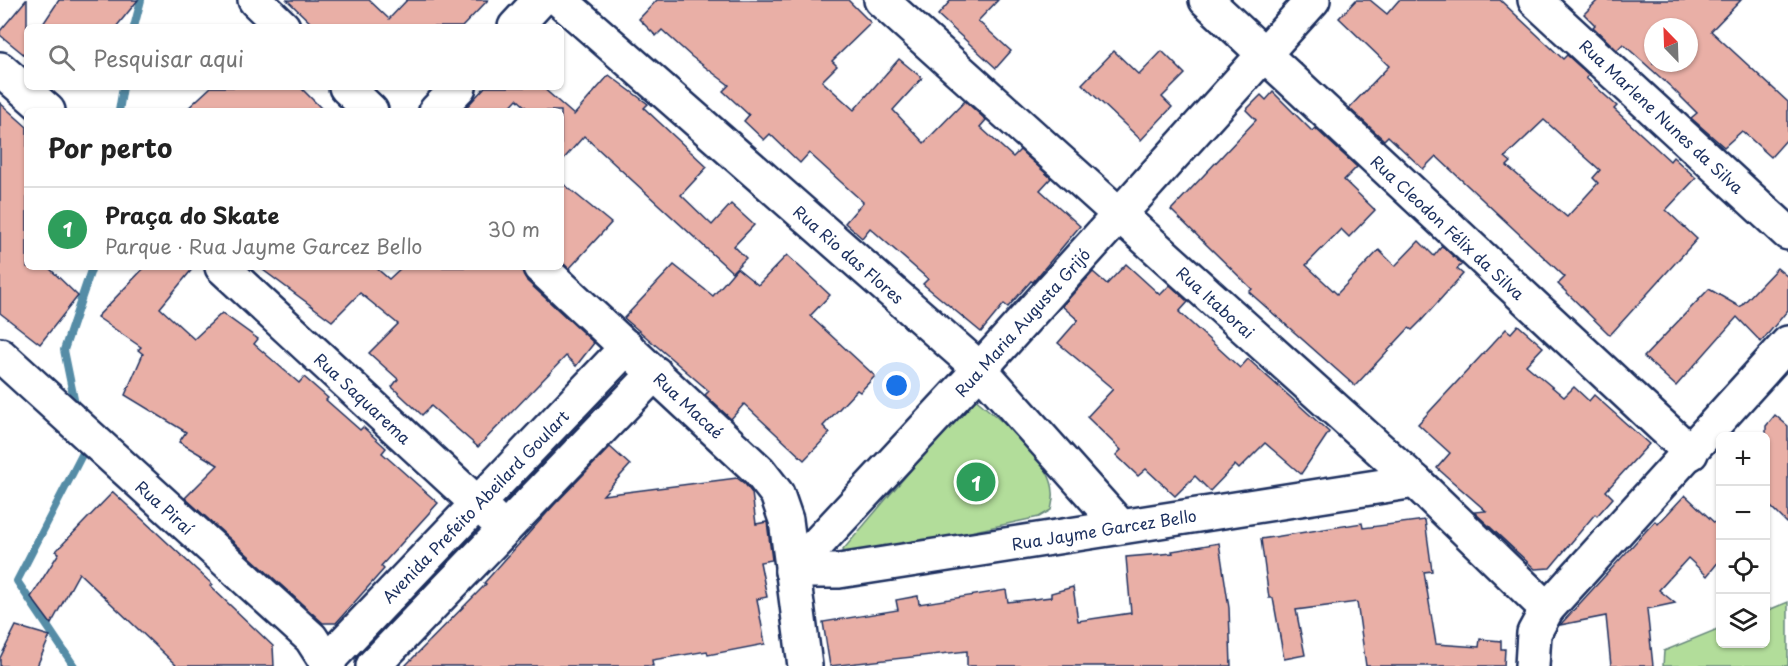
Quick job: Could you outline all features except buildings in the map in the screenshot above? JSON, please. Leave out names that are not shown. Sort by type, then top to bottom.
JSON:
[{"type":"street","points":[[255,0],[280,24]]},
{"type":"street","points":[[518,24],[540,0]]},
{"type":"street","name":"Rua Rio das Flores","points":[[560,0],[980,369],[1119,526]]},
{"type":"street","name":"Rua Itaborai","points":[[880,0],[1415,481],[1547,609]]},
{"type":"street","name":"Rua Cleodon Félix da Silva","points":[[1206,0],[1691,453]]},
{"type":"street","name":"Rua Maria Augusta Grijó","points":[[792,571],[980,369],[1313,0]]},
{"type":"street","name":"Rua Marlene Nunes da Silva","points":[[1535,0],[1788,233]]},
{"type":"street","points":[[0,69],[45,108]]},
{"type":"street","points":[[349,90],[368,108]]},
{"type":"street","points":[[439,108],[456,90]]},
{"type":"street","name":"Rua Saquarema","points":[[225,270],[504,529]]},
{"type":"street","name":"Rua Macaé","points":[[543,270],[759,471],[777,494],[786,520],[792,571]]},
{"type":"street","points":[[1532,666],[1534,633],[1547,609],[1691,453],[1788,343]]},
{"type":"street","name":"Avenida Prefeito Abeilard Goulart","points":[[328,663],[627,347]]},
{"type":"street","name":"Rua Piraí","points":[[0,356],[311,638],[328,663]]},
{"type":"street","points":[[373,666],[655,372]]},
{"type":"street","name":"Rua Jayme Garcez Bello","points":[[792,571],[839,572],[1415,481]]},
{"type":"street","points":[[792,571],[805,666]]},
{"type":"green space","points":[[973,397],[1008,427],[1043,466],[1050,479],[1053,492],[1051,510],[1039,517],[846,559],[842,551]]},
{"type":"green space","points":[[1788,602],[1788,666],[1663,666],[1664,651],[1716,630],[1716,648],[1770,648],[1770,609]]},
{"type":"waterway","points":[[135,24],[141,0]]},
{"type":"waterway","points":[[120,108],[122,90]]},
{"type":"waterway","points":[[76,409],[64,350],[91,270]]},
{"type":"waterway","points":[[74,666],[17,581],[84,451],[82,442]]},
{"type":"place","name":"Praça do Skate","points":[[976,482]]}]
